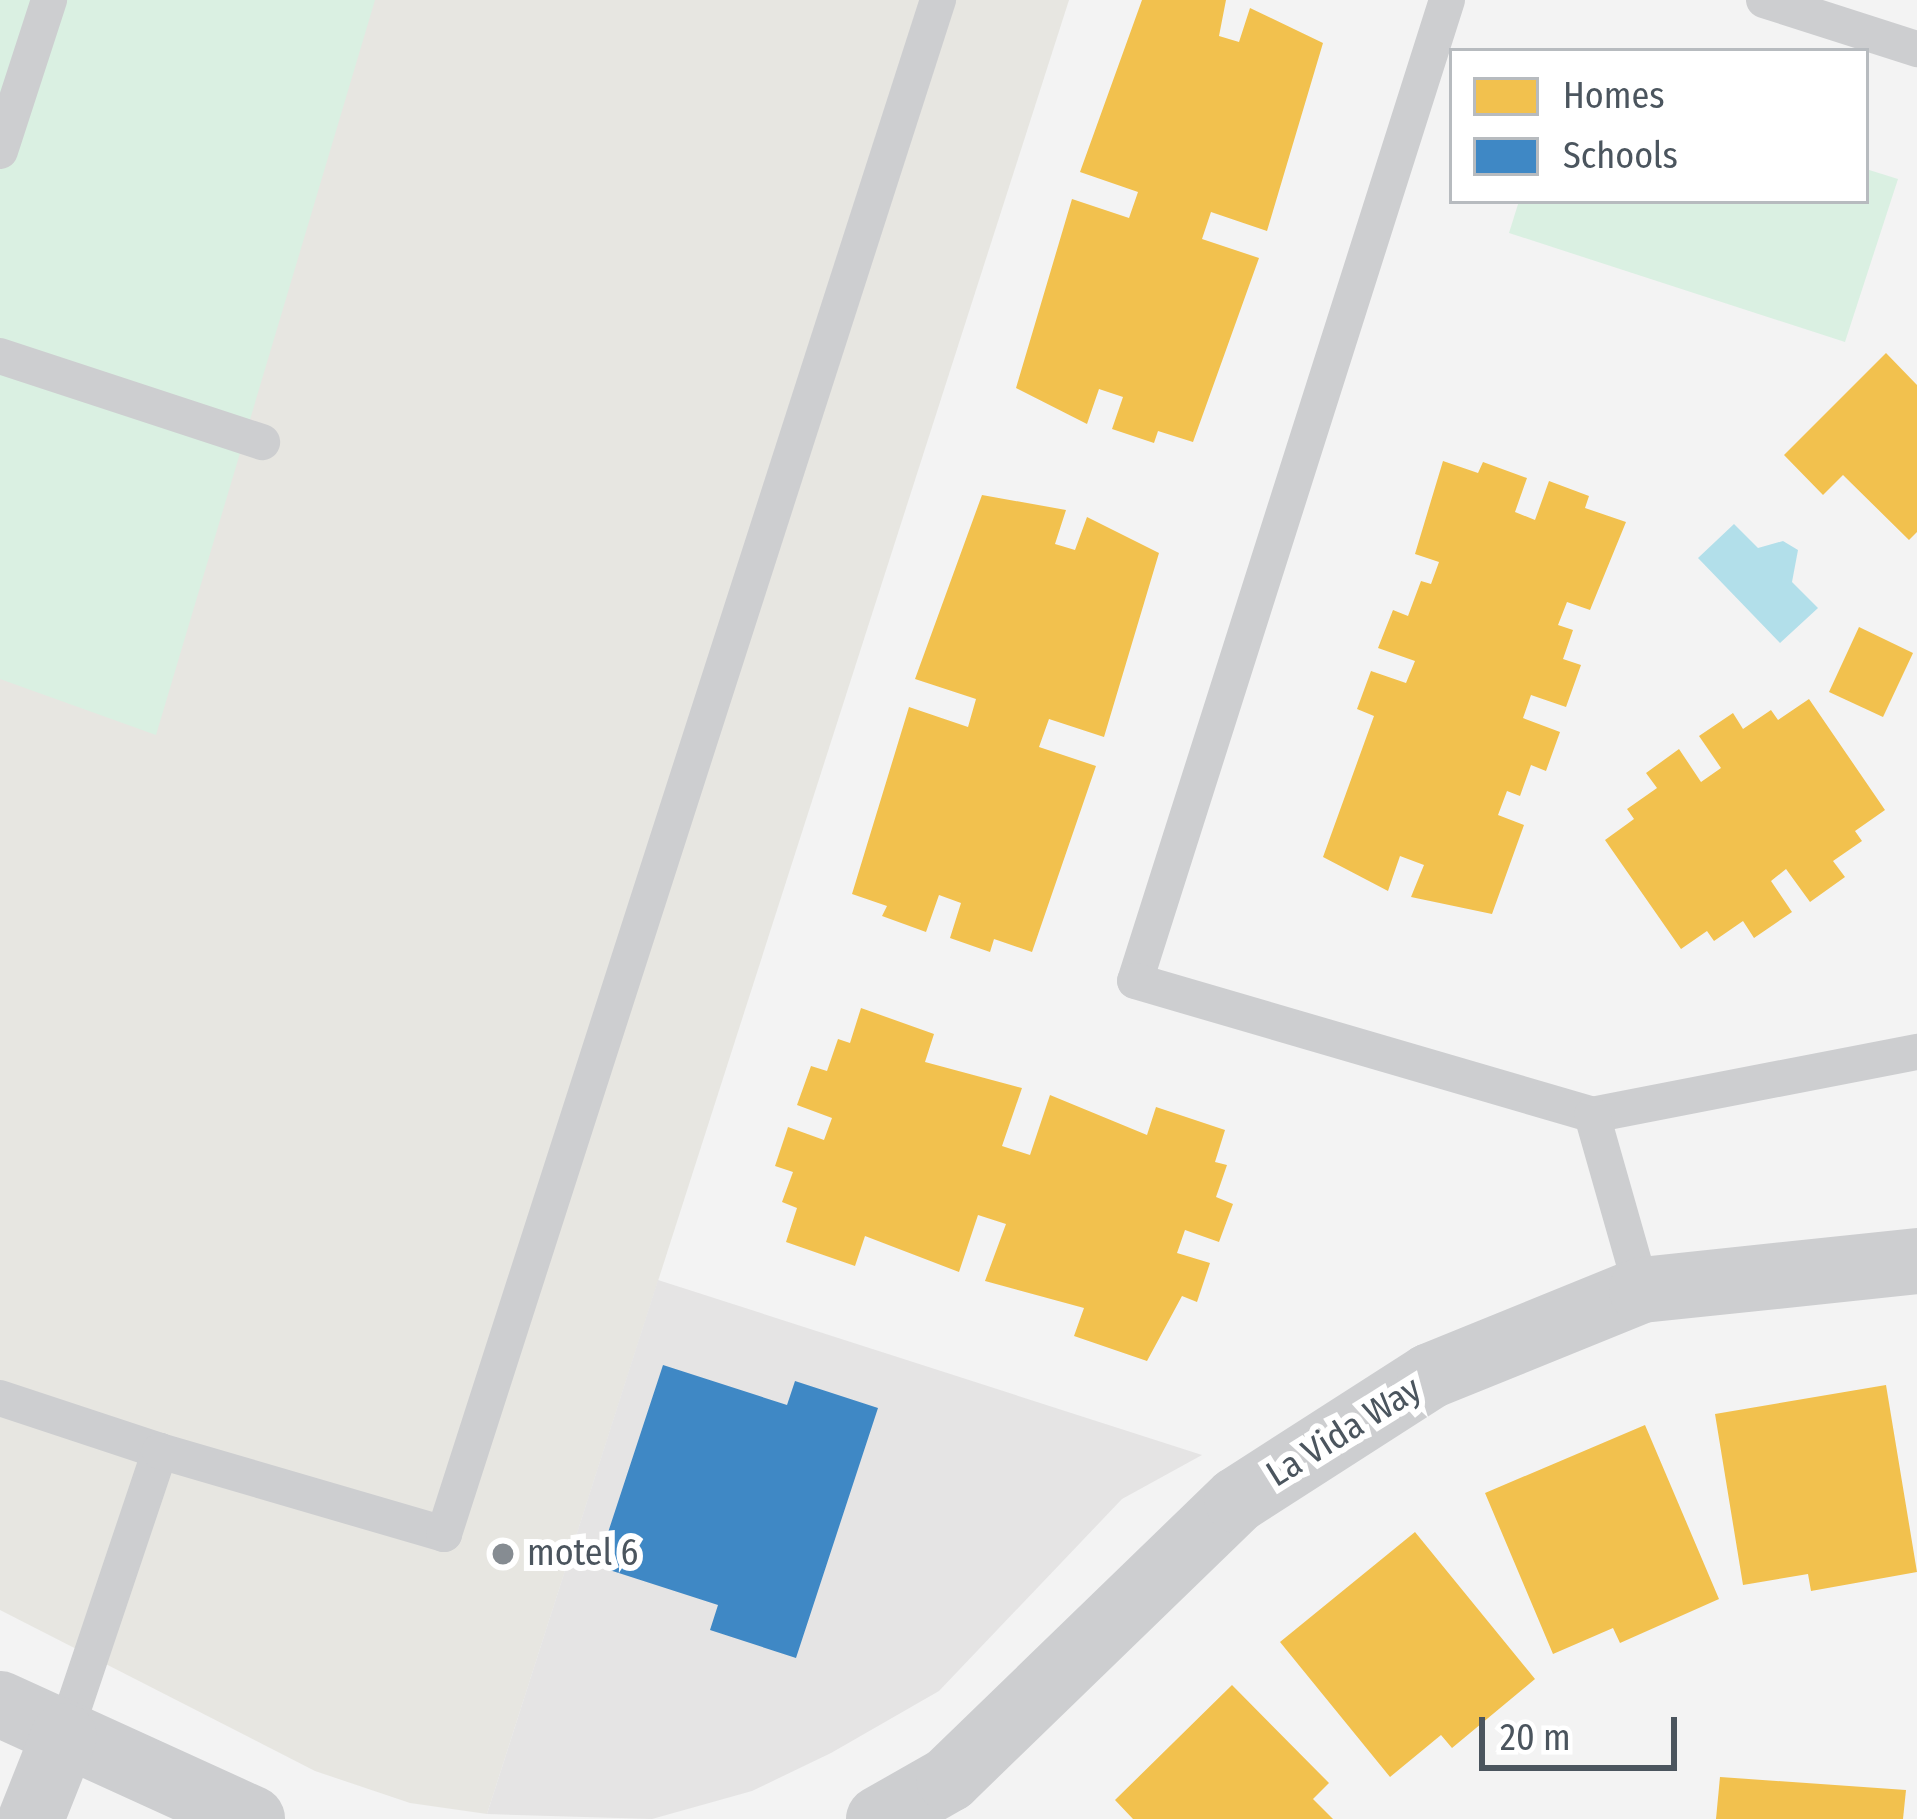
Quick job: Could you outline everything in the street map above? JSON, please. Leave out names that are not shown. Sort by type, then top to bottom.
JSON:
[{"type":"street","name":"La Vida Way","points":[[879,1819],[962,1799],[1237,1500],[1430,1376],[1642,1290],[1917,1261]]},
{"type":"street","points":[[0,1704],[252,1819]]},
{"type":"street","points":[[31,1819],[64,1736]]},
{"type":"lane","points":[[0,152],[49,0]]},
{"type":"lane","points":[[0,1398],[444,1534],[938,0]]},
{"type":"lane","points":[[1447,0],[1135,981],[1592,1114],[1917,1052]]},
{"type":"lane","points":[[1764,0],[1917,49]]},
{"type":"lane","points":[[0,356],[262,442]]},
{"type":"lane","points":[[1592,1114],[1642,1290]]},
{"type":"lane","points":[[64,1736],[160,1450]]},
{"type":"shaded area","points":[[0,0],[1069,0],[487,1814],[410,1803],[315,1771],[0,1610]]},
{"type":"shaded area","points":[[658,1280],[1202,1455],[1122,1499],[939,1691],[831,1753],[752,1791],[652,1819],[487,1814]]},
{"type":"green space","points":[[0,0],[375,0],[156,735],[0,679]]},
{"type":"green space","points":[[1869,170],[1898,179],[1845,342],[1509,233],[1518,204],[1869,204]]},
{"type":"water","points":[[1734,524],[1758,548],[1783,541],[1798,550],[1792,582],[1818,608],[1780,643],[1698,558]]},
{"type":"building: Homes","points":[[1142,0],[1226,0],[1219,36],[1239,42],[1250,8],[1323,43],[1267,231],[1211,212],[1202,239],[1259,258],[1193,442],[1158,431],[1154,443],[1112,429],[1123,397],[1099,389],[1087,424],[1016,388],[1072,199],[1129,218],[1138,192],[1080,172]]},
{"type":"building: Homes","points":[[1886,353],[1917,385],[1917,532],[1909,540],[1843,475],[1823,495],[1784,455]]},
{"type":"building: Homes","points":[[1443,461],[1478,473],[1483,462],[1527,478],[1515,512],[1535,520],[1549,481],[1589,496],[1585,508],[1626,522],[1590,610],[1567,602],[1558,625],[1573,630],[1563,659],[1581,665],[1566,707],[1531,695],[1523,718],[1560,732],[1546,771],[1531,765],[1520,796],[1507,791],[1498,815],[1524,825],[1492,914],[1411,897],[1424,865],[1400,856],[1388,891],[1323,857],[1374,716],[1357,709],[1371,671],[1406,683],[1415,661],[1378,648],[1393,610],[1408,616],[1421,581],[1431,584],[1439,562],[1415,554]]},
{"type":"building: Homes","points":[[982,495],[1066,510],[1055,544],[1075,550],[1087,517],[1159,553],[1104,737],[1049,719],[1039,747],[1096,766],[1032,952],[994,939],[990,952],[950,938],[961,903],[939,895],[926,932],[882,916],[887,906],[852,894],[909,707],[968,727],[976,699],[915,679]]},
{"type":"building: Homes","points":[[1859,627],[1913,653],[1883,717],[1829,692]]},
{"type":"building: Homes","points":[[1809,699],[1885,810],[1855,831],[1862,841],[1833,861],[1845,877],[1810,902],[1786,869],[1771,881],[1792,912],[1754,938],[1743,921],[1714,941],[1707,931],[1681,949],[1605,840],[1634,819],[1627,809],[1657,788],[1646,773],[1679,749],[1701,782],[1721,768],[1699,736],[1733,713],[1743,729],[1771,710],[1778,720]]},
{"type":"building: Homes","points":[[861,1008],[934,1034],[925,1062],[1022,1088],[1002,1146],[1030,1155],[1050,1095],[1147,1135],[1156,1107],[1225,1130],[1215,1162],[1227,1165],[1216,1197],[1233,1204],[1219,1242],[1185,1230],[1177,1253],[1210,1263],[1197,1302],[1182,1296],[1147,1361],[1074,1336],[1084,1308],[985,1281],[1006,1224],[978,1215],[959,1272],[865,1236],[855,1266],[786,1242],[797,1208],[782,1202],[793,1172],[775,1166],[788,1127],[824,1140],[832,1118],[797,1105],[811,1066],[827,1071],[838,1039],[850,1043]]},
{"type":"building: Homes","points":[[1886,1385],[1917,1572],[1811,1591],[1808,1574],[1743,1585],[1715,1414]]},
{"type":"building: Homes","points":[[1645,1425],[1719,1599],[1620,1643],[1613,1628],[1553,1654],[1485,1493]]},
{"type":"building: Homes","points":[[1415,1532],[1535,1679],[1452,1748],[1441,1735],[1390,1777],[1280,1642]]},
{"type":"building: Homes","points":[[1232,1685],[1329,1783],[1313,1799],[1333,1819],[1133,1819],[1115,1800]]},
{"type":"building: Homes","points":[[1720,1777],[1906,1790],[1903,1819],[1716,1819]]},
{"type":"building: Schools","points":[[663,1365],[787,1405],[795,1381],[878,1408],[796,1658],[710,1630],[718,1605],[597,1566]]},
{"type":"place","name":"motel 6","points":[[503,1554]]}]
